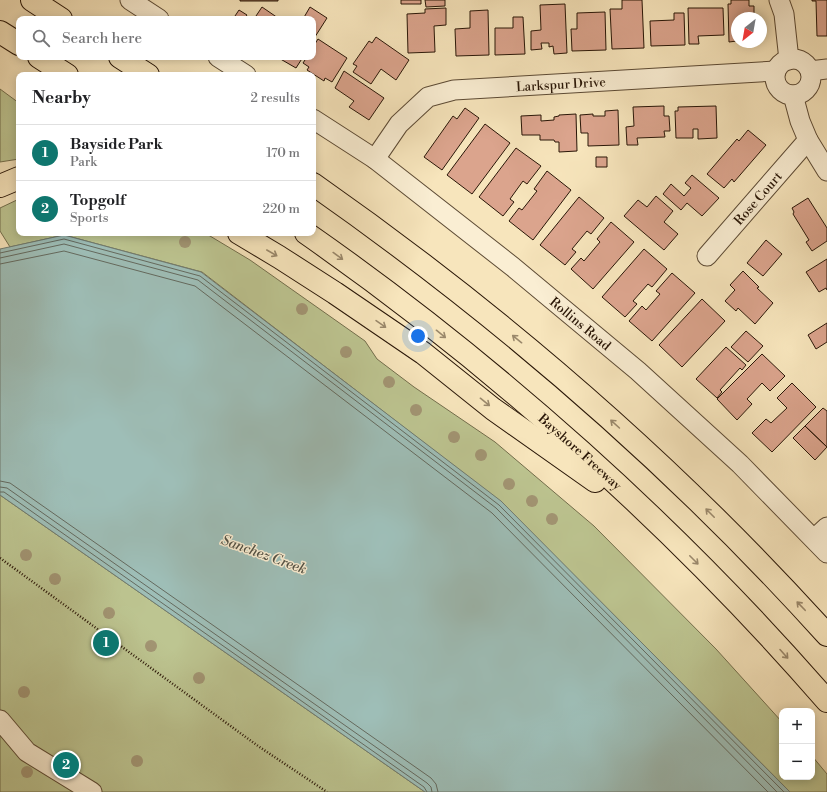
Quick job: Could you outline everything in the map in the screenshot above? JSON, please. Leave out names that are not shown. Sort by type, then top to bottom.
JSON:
[{"type":"highway","points":[[32,0],[56,16]]},
{"type":"highway","points":[[0,32],[16,42]]},
{"type":"highway","points":[[44,60],[62,72]]},
{"type":"highway","points":[[125,60],[143,72]]},
{"type":"highway","points":[[0,186],[16,179]]},
{"type":"highway","points":[[316,186],[473,303],[590,401],[701,504],[827,635]]},
{"type":"highway","points":[[243,236],[335,293],[423,353],[493,409],[667,532]]},
{"type":"highway","name":"Bayshore Freeway","points":[[310,236],[382,288],[498,380],[606,475],[667,532],[765,633],[827,701]]},
{"type":"street","points":[[130,0],[154,16]]},
{"type":"street","points":[[779,0],[784,14],[783,65],[775,79],[780,90],[793,95],[802,93],[807,89],[811,79],[818,70],[800,60],[783,65]]},
{"type":"street","points":[[223,60],[241,72]]},
{"type":"street","name":"Larkspur Drive","points":[[374,159],[399,124],[428,97],[454,90],[783,65]]},
{"type":"street","points":[[793,95],[800,121],[808,140],[827,171]]},
{"type":"street","name":"Rollins Road","points":[[316,121],[374,159],[513,267],[638,371],[740,464],[820,533],[827,553]]},
{"type":"street","name":"Rose Court","points":[[707,256],[808,140]]},
{"type":"street","points":[[3,728],[27,752],[92,792]]},
{"type":"path","points":[[0,558],[258,746],[327,792]]},
{"type":"green space","points":[[0,89],[16,101],[16,159],[0,162]]},
{"type":"green space","points":[[16,200],[16,236],[60,236],[10,247],[0,231],[0,208]]},
{"type":"green space","points":[[68,236],[210,236],[250,260],[365,341],[377,359],[414,387],[495,442],[594,526],[716,649],[779,719],[779,780],[815,780],[815,760],[827,774],[827,792],[790,792],[501,502],[202,272]]},
{"type":"green space","points":[[0,495],[425,792],[0,792]]},
{"type":"water","name":"Sanchez Creek","points":[[59,236],[68,236],[201,272],[501,501],[790,792],[425,792],[0,495],[0,249]]},
{"type":"building","points":[[278,0],[278,1],[240,1]]},
{"type":"building","points":[[401,0],[421,0],[421,4],[401,4]]},
{"type":"building","points":[[425,0],[445,0],[445,6],[426,7]]},
{"type":"building","points":[[622,0],[642,0],[644,48],[612,49],[610,9],[622,9]]},
{"type":"building","points":[[731,0],[749,0],[749,6],[754,6],[754,12],[731,12],[731,42],[729,42],[728,4],[731,4]]},
{"type":"building","points":[[812,0],[827,0],[827,36],[817,36],[816,1]]},
{"type":"building","points":[[565,4],[567,53],[554,54],[553,46],[549,47],[549,43],[541,43],[542,49],[531,50],[531,31],[541,30],[540,5]]},
{"type":"building","points":[[262,7],[275,16],[256,16]]},
{"type":"building","points":[[310,7],[327,18],[316,35],[316,16],[305,16]]},
{"type":"building","points":[[446,8],[446,25],[434,26],[435,52],[408,53],[407,14],[425,13],[425,9]]},
{"type":"building","points":[[688,8],[723,8],[724,35],[698,36],[699,44],[689,44]]},
{"type":"building","points":[[239,10],[247,15],[246,16],[235,16]]},
{"type":"building","points":[[488,10],[489,55],[456,56],[455,29],[470,28],[470,11]]},
{"type":"building","points":[[605,12],[606,50],[572,51],[571,29],[577,29],[577,13]]},
{"type":"building","points":[[674,13],[684,13],[685,45],[651,46],[650,21],[674,20]]},
{"type":"building","points":[[513,17],[523,17],[525,54],[495,55],[495,28],[513,28]]},
{"type":"building","points":[[376,37],[409,60],[396,80],[381,69],[371,84],[353,72],[357,66],[353,64],[369,41],[372,43]]},
{"type":"building","points":[[318,39],[347,58],[332,82],[325,78],[324,81],[316,76],[316,72],[310,72],[307,70],[309,67],[303,63],[305,60],[316,60],[316,42]]},
{"type":"building","points":[[282,60],[301,60],[296,68]]},
{"type":"building","points":[[344,71],[384,98],[369,120],[349,107],[354,101],[335,88]]},
{"type":"building","points":[[664,106],[664,116],[669,116],[670,131],[664,131],[665,137],[637,138],[638,145],[627,145],[626,127],[634,126],[633,107]]},
{"type":"building","points":[[716,106],[717,138],[698,139],[698,129],[693,129],[693,138],[676,138],[675,111],[678,111],[678,107]]},
{"type":"building","points":[[465,108],[479,118],[442,170],[424,157],[453,116],[457,119]]},
{"type":"building","points":[[618,110],[619,145],[588,146],[588,133],[581,133],[580,115],[593,114],[593,116],[605,116],[605,111]]},
{"type":"building","points":[[576,114],[577,151],[559,152],[559,142],[555,142],[554,140],[540,140],[540,135],[522,135],[521,116],[541,115],[541,121],[554,120],[554,117],[559,115]]},
{"type":"building","points":[[485,124],[510,143],[472,194],[447,175]]},
{"type":"building","points":[[748,130],[766,145],[734,182],[732,179],[724,188],[707,174],[737,139],[739,141]]},
{"type":"building","points":[[516,148],[541,166],[527,184],[523,181],[510,199],[514,202],[503,216],[479,197]]},
{"type":"building","points":[[596,157],[607,157],[607,167],[596,167]]},
{"type":"building","points":[[547,171],[571,190],[533,240],[509,221],[519,208],[522,210],[537,191],[534,189]]},
{"type":"building","points":[[692,175],[719,198],[702,216],[687,203],[681,210],[663,194],[671,184],[684,196],[691,188],[685,183]]},
{"type":"building","points":[[656,196],[673,211],[664,222],[678,234],[664,250],[624,216],[638,200],[647,207]]},
{"type":"building","points":[[579,197],[604,218],[591,234],[587,231],[572,249],[576,252],[565,265],[540,245]]},
{"type":"building","points":[[808,198],[827,228],[827,241],[812,251],[806,242],[809,240],[793,214],[794,212],[792,208]]},
{"type":"building","points":[[611,222],[634,242],[593,289],[571,269],[581,258],[584,261],[600,242],[597,239]]},
{"type":"building","points":[[766,240],[782,254],[763,276],[747,263]]},
{"type":"building","points":[[644,249],[667,269],[652,287],[648,284],[633,301],[637,304],[625,317],[602,297]]},
{"type":"building","points":[[827,259],[827,290],[826,288],[819,292],[806,272]]},
{"type":"building","points":[[743,271],[759,287],[757,288],[773,303],[755,324],[738,308],[736,311],[725,301],[735,290],[730,285]]},
{"type":"building","points":[[672,273],[695,293],[652,341],[629,321],[642,306],[646,310],[660,294],[656,291]]},
{"type":"building","points":[[702,299],[725,321],[682,367],[659,345]]},
{"type":"building","points":[[827,323],[827,342],[816,349],[808,335]]},
{"type":"building","points":[[746,331],[763,346],[748,362],[731,347]]},
{"type":"building","points":[[726,347],[746,365],[742,370],[740,368],[720,390],[722,392],[717,398],[696,379]]},
{"type":"building","points":[[762,354],[785,376],[770,391],[762,383],[747,399],[752,404],[737,420],[717,399]]},
{"type":"building","points":[[792,383],[816,407],[772,452],[752,433],[766,419],[771,423],[787,408],[777,398]]},
{"type":"building","points":[[823,408],[827,411],[827,447],[805,426]]},
{"type":"building","points":[[805,426],[827,447],[815,460],[793,438]]},
{"type":"place","name":"Bayside Park","points":[[106,643]]},
{"type":"place","name":"Topgolf","points":[[66,765]]}]
